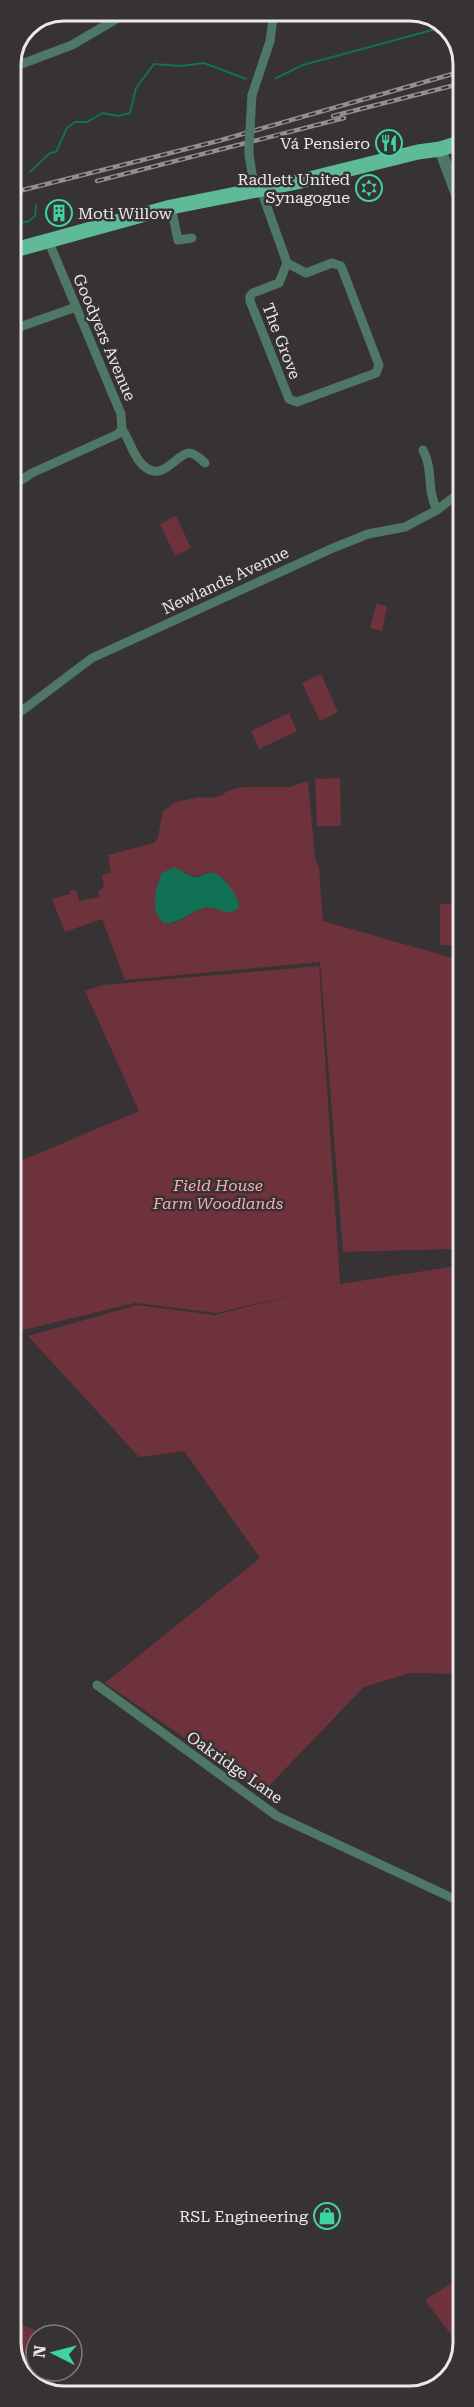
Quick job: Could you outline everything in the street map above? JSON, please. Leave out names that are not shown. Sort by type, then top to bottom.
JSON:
[{"type":"main road","points":[[21,248],[171,207],[258,190],[453,145]]},
{"type":"street","points":[[21,64],[72,45],[113,21]]},
{"type":"street","points":[[273,21],[270,41],[252,95],[249,155],[258,190],[287,263]]},
{"type":"street","points":[[440,149],[453,184]]},
{"type":"street","points":[[171,207],[178,240],[192,238]]},
{"type":"street","name":"Goodyers Avenue","points":[[48,240],[121,414],[122,429],[140,462],[148,468],[161,470],[170,467],[189,453],[205,462]]},
{"type":"street","name":"The Grove","points":[[287,263],[306,273],[332,263],[341,266],[379,365],[376,373],[297,402],[289,399],[250,296],[279,283],[287,263]]},
{"type":"street","points":[[21,326],[76,307]]},
{"type":"street","points":[[21,480],[32,473],[118,434],[122,429]]},
{"type":"street","points":[[423,450],[431,470],[430,491],[437,510]]},
{"type":"street","name":"Newlands Avenue","points":[[21,711],[92,658],[291,566],[368,534],[405,526],[437,510],[453,498]]},
{"type":"street","name":"Oakridge Lane","points":[[97,1685],[277,1816],[453,1898]]},
{"type":"green space","points":[[176,516],[191,548],[175,556],[160,524]]},
{"type":"green space","points":[[376,604],[387,606],[382,631],[370,628]]},
{"type":"green space","points":[[321,674],[338,712],[320,721],[302,683]]},
{"type":"green space","points":[[289,713],[297,731],[259,749],[251,731]]},
{"type":"green space","points":[[340,778],[341,826],[317,826],[315,779]]},
{"type":"green space","points":[[308,781],[323,921],[453,958],[452,1249],[343,1252],[320,962],[125,980],[102,919],[65,932],[52,899],[76,890],[79,901],[99,897],[98,892],[104,886],[102,875],[111,873],[108,855],[154,843],[158,837],[163,811],[176,802],[199,797],[220,796],[242,787],[289,787]],"holes":[[[181,870],[195,876],[210,873],[228,912],[205,908],[173,923],[161,921],[158,916]]]},
{"type":"green space","points":[[453,903],[453,945],[440,945],[440,904]]},
{"type":"green space","name":"Field House Farm Woodlands","points":[[319,966],[340,1284],[453,1267],[453,1674],[410,1673],[364,1687],[263,1792],[105,1683],[260,1558],[184,1451],[139,1457],[28,1336],[137,1305],[215,1315],[294,1295],[216,1313],[135,1303],[23,1330],[21,1328],[21,1161],[139,1111],[85,991],[102,985]]},
{"type":"green space","points":[[453,2282],[453,2335],[452,2336],[425,2300]]},
{"type":"green space","points":[[21,2325],[24,2326],[24,2359],[21,2348]]},
{"type":"shaded area","points":[[174,867],[194,877],[211,873],[218,875],[234,893],[239,907],[231,912],[204,908],[175,922],[164,923],[159,918],[155,906],[156,892],[162,873]]},
{"type":"waterway","points":[[276,78],[303,65],[435,29]]},
{"type":"waterway","points":[[30,172],[50,153],[56,152],[67,128],[75,122],[87,122],[102,113],[118,116],[130,113],[136,88],[154,64],[181,66],[204,63],[246,79]]},
{"type":"waterway","points":[[21,223],[29,221],[35,216],[36,205]]},
{"type":"railway","points":[[21,190],[218,141],[453,74]]},
{"type":"railway","points":[[333,116],[453,86]]},
{"type":"railway","points":[[97,181],[344,118]]},
{"type":"place","name":"Vá Pensiero","points":[[389,143]]},
{"type":"place","name":"Radlett United Synagogue","points":[[369,188]]},
{"type":"place","name":"Moti Willow","points":[[59,213]]},
{"type":"place","name":"RSL Engineering","points":[[327,2216]]}]
